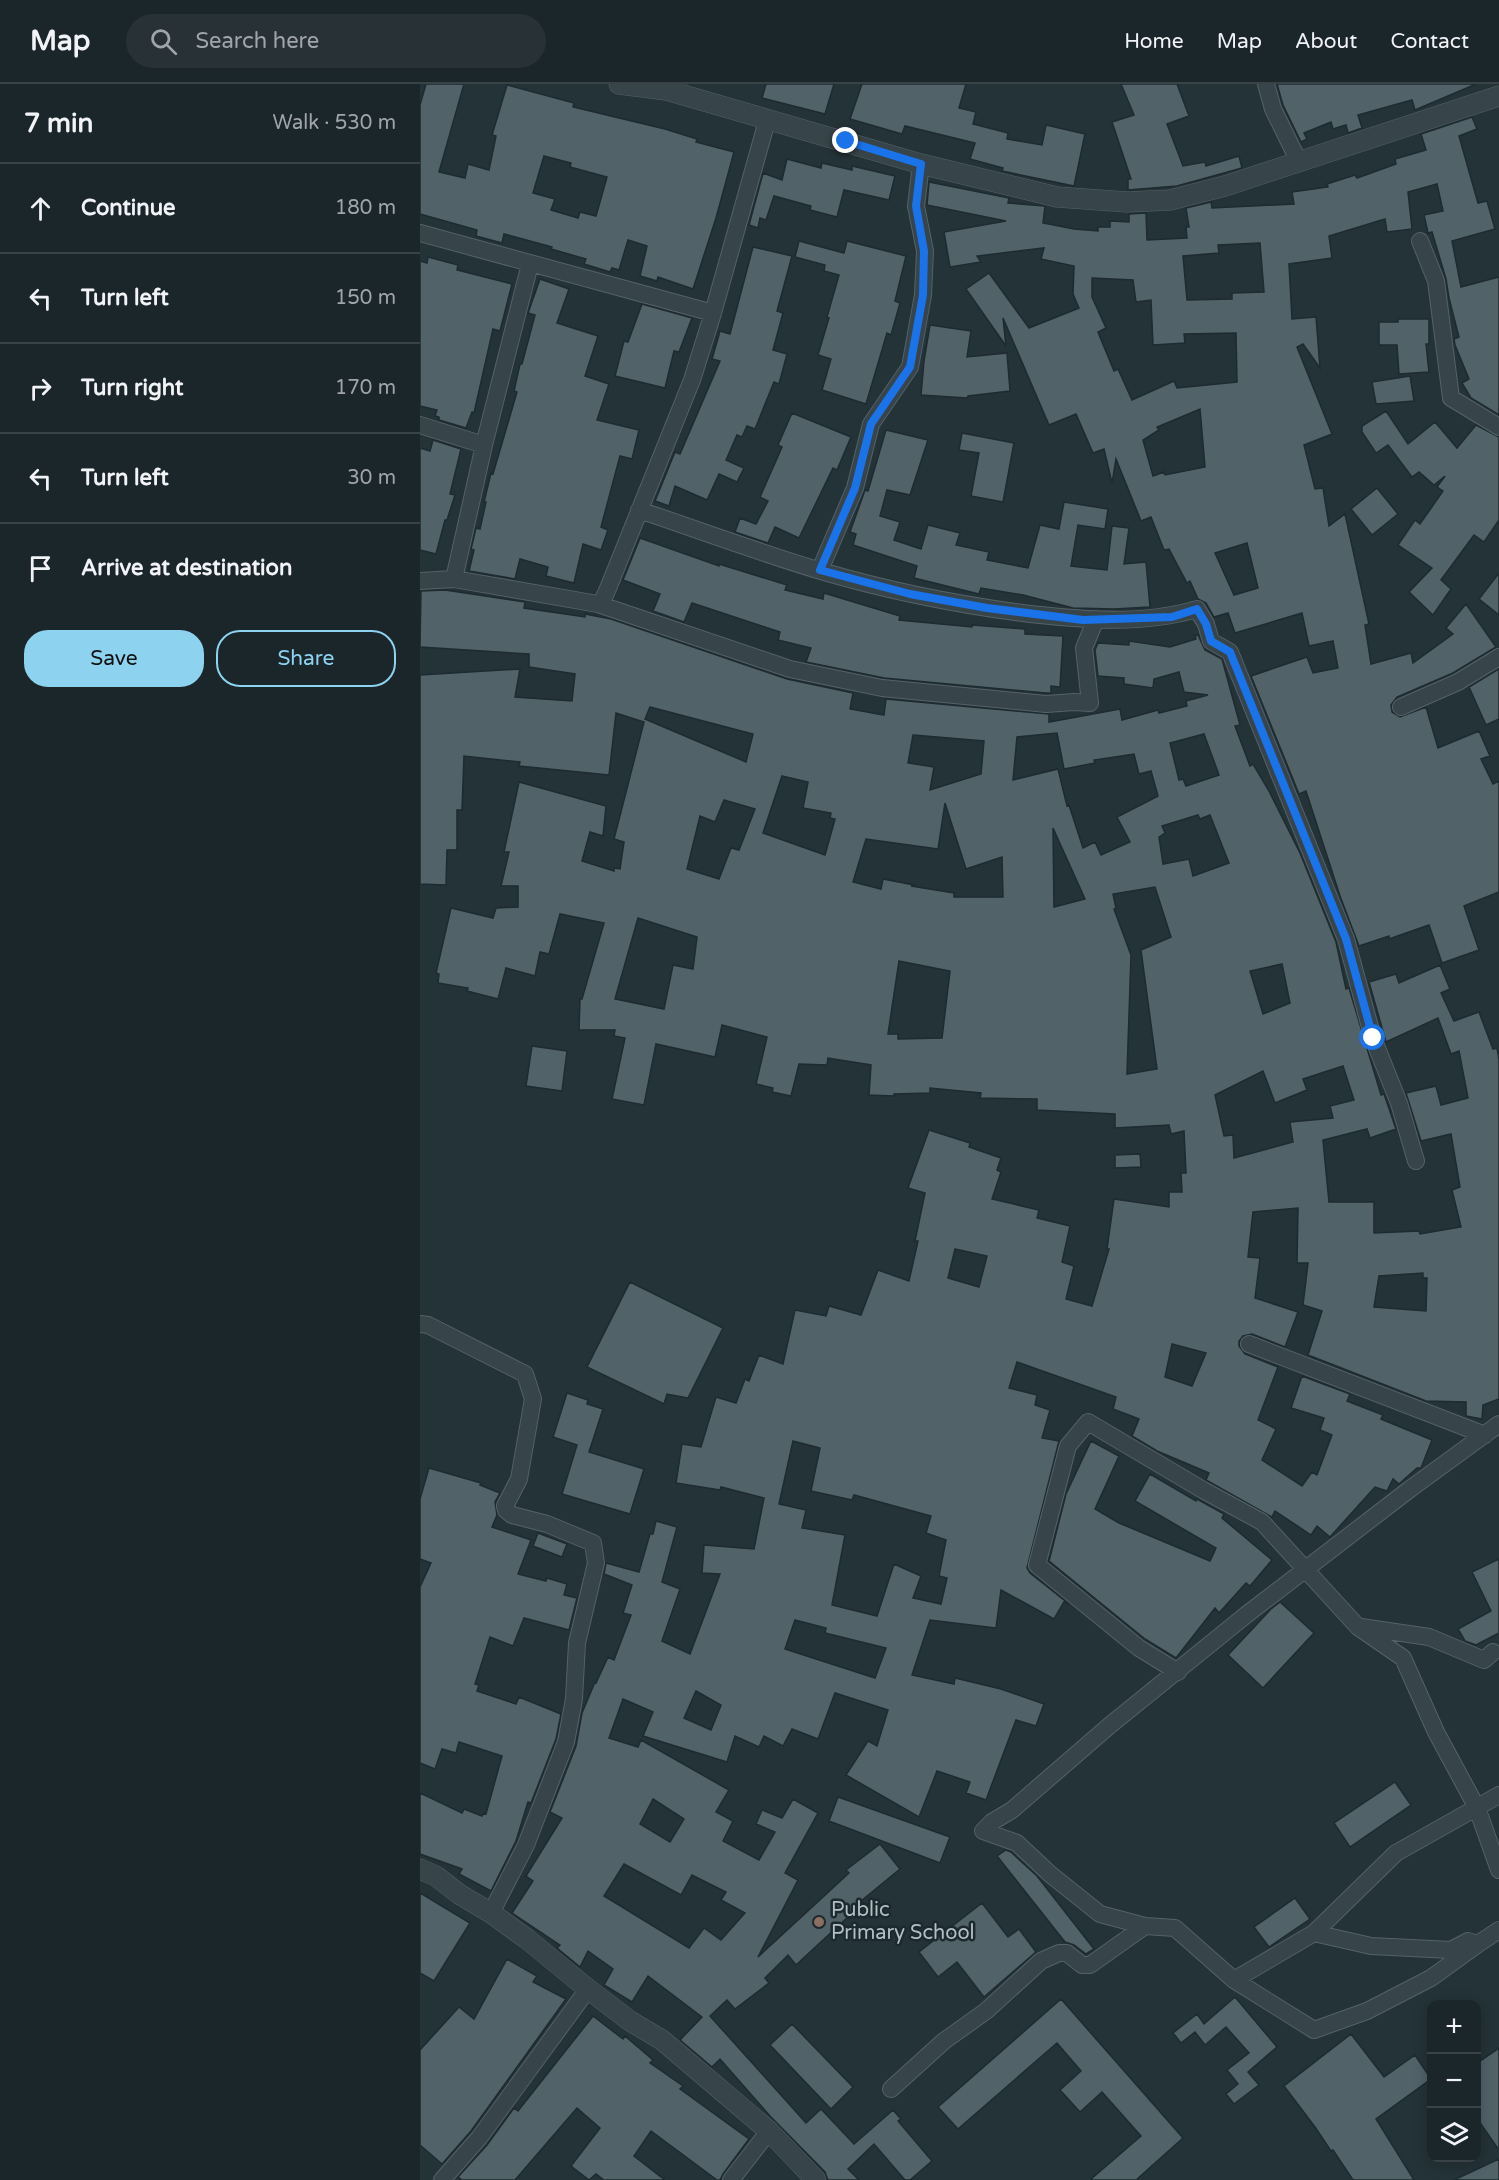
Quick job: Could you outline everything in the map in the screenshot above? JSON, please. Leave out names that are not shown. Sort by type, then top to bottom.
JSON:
[{"type":"street","points":[[619,84],[672,87],[767,120],[921,164],[1057,197],[1127,202],[1170,200],[1225,186],[1499,96]]},
{"type":"street","points":[[1266,84],[1273,109],[1299,162]]},
{"type":"street","points":[[598,604],[603,600],[609,586],[692,380],[714,313],[767,120]]},
{"type":"street","points":[[820,570],[855,488],[871,424],[910,367],[923,295],[924,251],[916,206],[921,164]]},
{"type":"street","points":[[420,233],[714,313]]},
{"type":"street","points":[[1420,241],[1436,281],[1451,398],[1499,427]]},
{"type":"street","points":[[454,579],[484,445],[530,264]]},
{"type":"street","points":[[420,425],[484,445]]},
{"type":"street","points":[[639,510],[820,570],[910,594],[987,608],[1083,620],[1172,617],[1197,609],[1206,624],[1211,641],[1230,652],[1346,939],[1373,1038],[1399,1103],[1416,1161]]},
{"type":"street","points":[[420,581],[454,579],[598,604],[790,669],[882,688],[1046,704],[1090,703],[1084,648],[1096,619]]},
{"type":"street","points":[[1401,707],[1458,682],[1499,657]]},
{"type":"street","points":[[423,1320],[525,1374],[533,1399],[519,1479],[505,1506],[506,1510],[512,1515],[547,1524],[593,1543],[596,1563],[577,1643],[574,1699],[566,1742],[526,1845],[491,1913]]},
{"type":"street","points":[[1249,1344],[1485,1435]]},
{"type":"street","points":[[1178,1672],[1138,1648],[1037,1565],[1068,1446],[1088,1422],[1203,1490],[1262,1521],[1358,1627],[1403,1658],[1436,1732],[1477,1808],[1499,1870]]},
{"type":"street","points":[[1499,1424],[1246,1615],[1109,1726],[1012,1810],[983,1829],[987,1834],[1017,1843],[1050,1874],[1100,1914],[1145,1926],[1175,1928],[1234,1980],[1314,2030],[1367,2011],[1422,1983],[1499,1930]]},
{"type":"street","points":[[1358,1627],[1429,1637],[1484,1660],[1493,1652]]},
{"type":"street","points":[[1234,1980],[1314,1933],[1396,1853],[1499,1796]]},
{"type":"street","points":[[420,1869],[436,1876],[459,1894],[491,1913],[630,2021],[662,2040],[769,2131],[816,2180]]},
{"type":"street","points":[[891,2090],[944,2041],[986,2011],[1041,1961],[1059,1953],[1067,1953],[1082,1965],[1090,1965],[1145,1926]]},
{"type":"street","points":[[1314,1933],[1371,1946],[1450,1950],[1468,1941],[1478,1944]]},
{"type":"street","points":[[442,2180],[478,2138],[588,1989]]},
{"type":"street","points":[[731,2180],[769,2131]]},
{"type":"building","points":[[426,84],[464,84],[439,172],[465,178],[468,164],[489,170],[496,136],[492,135],[507,85],[574,103],[573,107],[665,129],[697,139],[696,142],[734,152],[693,289],[658,277],[657,281],[640,276],[647,246],[628,240],[619,270],[612,268],[610,272],[584,264],[586,259],[551,249],[552,247],[504,234],[502,243],[476,236],[477,230],[420,214],[420,105]],"holes":[[[544,156],[571,163],[570,167],[607,177],[596,216],[580,212],[578,218],[551,210],[555,199],[533,193]]]},
{"type":"building","points":[[766,84],[834,84],[825,114],[762,98]]},
{"type":"building","points":[[862,84],[966,84],[959,108],[976,112],[973,124],[1008,133],[1007,139],[1042,145],[1046,125],[1085,134],[1074,186],[1002,171],[1003,168],[970,159],[975,143],[905,126],[902,134],[850,119]]},
{"type":"building","points":[[1121,84],[1177,84],[1189,116],[1167,124],[1183,166],[1205,162],[1206,166],[1239,156],[1242,168],[1177,186],[1128,190],[1128,179],[1131,179],[1112,122],[1134,115]]},
{"type":"building","points":[[1277,84],[1476,84],[1415,110],[1412,100],[1358,115],[1362,128],[1348,133],[1346,125],[1333,129],[1331,122],[1304,133],[1307,139],[1301,142],[1283,105]]},
{"type":"building","points":[[1472,117],[1477,129],[1459,136],[1478,203],[1487,201],[1495,229],[1452,241],[1461,287],[1499,277],[1499,415],[1471,398],[1462,383],[1469,379],[1455,345],[1454,339],[1459,337],[1446,279],[1432,232],[1428,233],[1424,215],[1443,211],[1437,184],[1408,192],[1412,229],[1387,232],[1385,219],[1329,236],[1332,258],[1289,264],[1292,319],[1316,317],[1320,368],[1303,344],[1297,347],[1332,434],[1304,445],[1315,489],[1323,488],[1329,526],[1345,514],[1369,624],[1365,625],[1371,664],[1411,653],[1413,663],[1453,634],[1446,628],[1466,604],[1496,647],[1453,673],[1397,697],[1391,705],[1392,712],[1400,717],[1426,707],[1438,748],[1479,731],[1490,756],[1481,759],[1493,784],[1499,781],[1499,892],[1464,906],[1479,950],[1442,963],[1429,925],[1389,939],[1389,936],[1359,946],[1340,896],[1306,791],[1299,794],[1251,676],[1307,657],[1313,673],[1338,668],[1333,641],[1309,646],[1302,613],[1235,633],[1228,613],[1214,617],[1206,603],[1198,599],[1190,581],[1187,583],[1169,549],[1164,550],[1151,517],[1141,521],[1116,459],[1112,483],[1104,449],[1093,453],[1076,414],[1049,425],[1003,318],[1006,346],[966,289],[989,273],[1029,328],[1079,308],[1073,294],[1074,266],[1041,259],[1044,248],[977,256],[981,262],[950,267],[944,232],[1006,221],[927,205],[929,182],[1009,198],[1008,203],[1045,206],[1043,223],[1098,231],[1098,227],[1110,227],[1110,221],[1129,222],[1129,214],[1146,213],[1147,240],[1187,238],[1186,227],[1189,227],[1186,208],[1211,202],[1212,208],[1294,204],[1292,192],[1328,187],[1327,184],[1355,175],[1357,178],[1396,164],[1395,159],[1426,150],[1421,134]],"holes":[[[1260,243],[1264,292],[1232,293],[1232,299],[1187,300],[1183,256],[1219,253],[1218,245]],[[1092,278],[1133,280],[1136,302],[1151,300],[1153,345],[1185,343],[1184,334],[1236,333],[1237,382],[1177,388],[1174,381],[1132,400],[1118,369],[1114,371],[1098,332],[1106,328],[1092,297]],[[1200,409],[1205,467],[1165,475],[1164,472],[1153,476],[1143,440],[1159,430],[1157,427]],[[1247,543],[1258,588],[1234,595],[1215,553]]]},
{"type":"building","points":[[787,159],[821,168],[822,163],[852,170],[852,166],[895,176],[889,200],[844,190],[837,217],[810,210],[811,206],[774,196],[766,220],[760,218],[758,228],[749,225],[763,173],[782,180]]},
{"type":"building","points":[[799,241],[844,253],[847,241],[906,256],[895,301],[900,303],[891,335],[887,333],[866,404],[822,390],[831,359],[818,355],[839,275],[824,271],[825,265],[795,257]]},
{"type":"building","points":[[753,247],[792,256],[777,311],[783,313],[773,350],[787,354],[779,384],[774,382],[755,429],[747,426],[742,437],[737,435],[726,460],[744,468],[737,482],[719,474],[707,500],[675,486],[669,506],[655,501],[675,452],[680,454],[720,361],[712,359],[720,331],[730,334]]},
{"type":"building","points":[[428,257],[458,265],[457,270],[512,284],[500,331],[493,329],[474,413],[472,412],[466,428],[439,420],[439,417],[435,416],[437,410],[420,406],[420,261],[427,263]]},
{"type":"building","points":[[540,279],[569,289],[557,323],[598,336],[585,376],[609,384],[597,420],[639,430],[632,459],[620,456],[601,527],[608,530],[601,550],[583,544],[574,583],[546,576],[548,567],[520,559],[515,579],[469,571],[476,528],[480,529],[491,473],[493,474],[517,392],[514,391],[520,364],[522,364],[535,315],[528,313]]},
{"type":"building","points":[[642,304],[692,318],[679,352],[674,351],[665,388],[615,376],[624,341],[628,342]]},
{"type":"building","points":[[1398,319],[1429,319],[1429,344],[1426,344],[1429,372],[1399,374],[1397,345],[1379,345],[1379,322],[1398,322]]},
{"type":"building","points":[[930,325],[971,331],[967,357],[1007,353],[1010,391],[968,396],[967,398],[921,395]]},
{"type":"building","points":[[1410,376],[1414,401],[1376,404],[1372,382]]},
{"type":"building","points":[[1386,411],[1408,444],[1435,422],[1457,448],[1476,425],[1499,437],[1499,520],[1484,542],[1474,535],[1441,580],[1451,589],[1433,615],[1409,592],[1432,568],[1398,545],[1415,520],[1420,524],[1443,491],[1437,487],[1445,476],[1434,485],[1419,472],[1412,477],[1388,445],[1376,453],[1362,432],[1362,426]]},
{"type":"building","points":[[792,413],[851,437],[837,470],[833,468],[799,538],[775,527],[768,543],[735,532],[740,518],[756,524],[768,501],[760,497],[782,447],[778,445]]},
{"type":"building","points":[[886,430],[928,440],[910,495],[887,490],[880,516],[900,522],[894,540],[921,549],[928,525],[960,533],[956,545],[989,552],[987,560],[1028,568],[1040,525],[1059,529],[1064,502],[1108,509],[1105,529],[1078,525],[1071,566],[1107,570],[1112,526],[1129,528],[1124,564],[1146,562],[1150,607],[1073,608],[1023,595],[981,588],[979,594],[914,578],[917,566],[853,545],[856,534],[850,532],[865,490],[868,491]]},
{"type":"building","points":[[962,433],[1014,443],[1003,502],[971,496],[979,453],[959,450]]},
{"type":"building","points":[[433,440],[461,449],[450,494],[455,495],[447,520],[445,520],[436,554],[420,550],[420,448],[430,451]]},
{"type":"building","points":[[1377,488],[1398,514],[1372,535],[1351,509]]},
{"type":"building","points":[[640,538],[719,566],[719,564],[787,585],[785,590],[823,599],[824,593],[900,616],[899,620],[1025,629],[1025,634],[1063,636],[1060,687],[1051,686],[1051,693],[1046,693],[884,678],[806,662],[811,648],[778,640],[780,632],[692,603],[684,622],[653,611],[660,594],[623,580]]},
{"type":"building","points":[[1499,573],[1499,615],[1479,599]]},
{"type":"building","points":[[445,590],[525,602],[524,608],[611,619],[787,679],[853,693],[850,709],[884,715],[886,699],[1049,714],[1049,722],[1120,709],[1122,720],[1158,710],[1159,713],[1187,706],[1186,701],[1208,695],[1184,692],[1179,672],[1154,679],[1153,688],[1124,684],[1124,678],[1098,676],[1095,650],[1098,643],[1129,645],[1129,641],[1170,647],[1196,639],[1195,636],[1198,635],[1205,650],[1222,659],[1240,725],[1235,726],[1250,766],[1253,764],[1269,791],[1300,853],[1336,942],[1346,989],[1349,988],[1381,1095],[1384,1094],[1396,1129],[1370,1138],[1367,1129],[1323,1140],[1329,1202],[1374,1202],[1374,1233],[1419,1231],[1420,1234],[1461,1227],[1452,1190],[1460,1187],[1451,1134],[1421,1141],[1406,1093],[1436,1086],[1441,1105],[1468,1098],[1459,1051],[1451,1054],[1438,1018],[1386,1042],[1369,982],[1396,974],[1399,983],[1440,965],[1450,989],[1441,993],[1454,1021],[1479,1012],[1493,1049],[1497,1048],[1499,1060],[1499,1399],[1483,1405],[1482,1419],[1466,1416],[1466,1402],[1426,1401],[1308,1355],[1322,1311],[1303,1305],[1308,1263],[1297,1263],[1298,1208],[1253,1212],[1248,1257],[1260,1258],[1255,1298],[1298,1312],[1285,1347],[1252,1334],[1243,1336],[1239,1341],[1239,1346],[1245,1354],[1278,1367],[1258,1420],[1276,1429],[1262,1460],[1302,1486],[1312,1472],[1317,1475],[1332,1435],[1320,1430],[1324,1418],[1291,1408],[1302,1376],[1350,1394],[1347,1401],[1383,1415],[1381,1419],[1432,1440],[1421,1468],[1417,1468],[1399,1484],[1393,1479],[1387,1491],[1375,1487],[1330,1537],[1317,1526],[1311,1535],[1275,1511],[1272,1517],[1206,1480],[1209,1473],[1157,1451],[1132,1436],[1139,1419],[1113,1409],[1116,1397],[1017,1362],[1009,1388],[1037,1395],[1035,1405],[1050,1410],[1042,1438],[1059,1441],[1027,1568],[1030,1573],[1069,1604],[1064,1602],[1054,1619],[1001,1590],[996,1628],[930,1620],[912,1675],[954,1684],[955,1678],[1001,1689],[1044,1704],[1036,1726],[1016,1720],[986,1800],[966,1793],[970,1782],[937,1771],[919,1817],[846,1775],[868,1741],[877,1746],[888,1710],[835,1693],[818,1739],[792,1729],[783,1746],[764,1736],[759,1747],[735,1736],[727,1762],[643,1736],[653,1712],[623,1699],[609,1738],[638,1747],[641,1740],[729,1790],[716,1812],[733,1821],[723,1841],[759,1860],[775,1832],[756,1824],[762,1810],[782,1818],[793,1799],[818,1813],[785,1873],[798,1880],[758,1957],[849,1873],[846,1870],[880,1844],[900,1869],[861,1901],[863,1903],[796,1965],[788,1955],[765,1978],[769,1983],[735,2009],[727,2000],[710,2016],[806,2123],[821,2109],[854,2144],[893,2110],[901,2119],[898,2121],[932,2161],[910,2180],[905,2180],[874,2144],[848,2169],[859,2180],[828,2180],[825,2172],[770,2116],[720,2059],[712,2067],[680,2040],[702,2017],[648,1976],[632,2002],[604,1985],[613,1969],[588,1951],[580,1967],[557,1948],[560,1945],[512,1913],[533,1881],[526,1876],[562,1818],[550,1812],[576,1746],[582,1713],[608,1657],[614,1660],[631,1615],[623,1613],[632,1585],[604,1574],[606,1563],[639,1572],[656,1521],[677,1527],[662,1582],[680,1589],[662,1641],[690,1654],[720,1574],[702,1573],[704,1545],[754,1549],[764,1498],[721,1487],[720,1490],[676,1483],[682,1444],[701,1447],[716,1397],[736,1403],[745,1379],[749,1381],[759,1355],[783,1364],[795,1310],[826,1316],[829,1306],[861,1315],[878,1270],[909,1281],[925,1193],[908,1188],[929,1130],[970,1143],[969,1147],[1001,1158],[997,1170],[1001,1172],[992,1199],[1039,1210],[1037,1218],[1070,1226],[1062,1262],[1074,1266],[1066,1299],[1092,1306],[1109,1249],[1107,1249],[1114,1199],[1169,1207],[1169,1192],[1182,1192],[1181,1173],[1186,1173],[1184,1131],[1171,1134],[1169,1125],[1115,1128],[1115,1114],[1037,1110],[1037,1099],[980,1098],[981,1093],[930,1088],[930,1093],[894,1094],[894,1096],[869,1095],[871,1065],[828,1058],[827,1065],[799,1064],[791,1096],[772,1092],[773,1088],[756,1084],[767,1037],[722,1025],[715,1057],[656,1044],[644,1105],[612,1099],[625,1038],[614,1036],[615,1030],[579,1030],[580,999],[582,999],[604,923],[560,914],[549,954],[540,952],[535,976],[506,968],[498,999],[467,991],[468,988],[438,983],[439,974],[436,973],[451,908],[493,918],[496,908],[518,907],[518,886],[501,886],[509,852],[504,852],[519,782],[606,806],[603,836],[590,832],[582,861],[614,871],[614,868],[620,869],[624,842],[614,839],[644,722],[616,713],[609,775],[519,766],[520,762],[464,756],[462,810],[457,810],[457,850],[447,850],[446,885],[420,884],[420,675],[520,669],[515,697],[572,701],[575,674],[529,667],[529,654],[420,647],[421,591]],"holes":[[[650,707],[753,734],[746,762],[645,719]],[[1057,733],[1064,769],[1095,763],[1094,760],[1134,754],[1139,774],[1151,771],[1158,796],[1117,817],[1130,842],[1101,855],[1095,842],[1083,848],[1069,805],[1067,806],[1058,769],[1013,780],[1017,737]],[[1204,734],[1219,775],[1186,786],[1183,779],[1179,780],[1170,743]],[[913,735],[984,741],[981,774],[930,790],[934,767],[908,763]],[[782,776],[808,782],[803,808],[831,813],[830,818],[835,819],[825,855],[763,833]],[[724,800],[755,809],[739,850],[731,848],[719,879],[687,869],[700,816],[715,822]],[[945,803],[966,869],[1002,857],[1003,897],[954,897],[954,893],[883,879],[881,889],[853,882],[866,839],[938,849]],[[1198,815],[1200,819],[1210,815],[1229,863],[1193,876],[1189,859],[1163,864],[1159,837],[1165,833],[1162,826]],[[1053,828],[1085,899],[1054,907]],[[1155,887],[1171,937],[1141,950],[1157,1069],[1127,1074],[1131,955],[1114,909],[1116,908],[1113,894]],[[638,918],[697,937],[693,969],[673,965],[664,1009],[615,999]],[[899,961],[950,971],[942,1038],[898,1039],[898,1034],[888,1034]],[[1282,964],[1290,1003],[1263,1014],[1250,971]],[[1343,1066],[1354,1100],[1330,1106],[1333,1118],[1290,1122],[1293,1142],[1234,1158],[1233,1135],[1224,1136],[1215,1095],[1263,1071],[1275,1103],[1307,1090],[1303,1079]],[[955,1249],[987,1256],[979,1287],[948,1278]],[[1423,1273],[1423,1278],[1427,1278],[1426,1311],[1374,1307],[1379,1276]],[[1172,1344],[1206,1353],[1192,1386],[1165,1377]],[[793,1441],[820,1448],[811,1491],[852,1500],[854,1495],[931,1516],[926,1533],[946,1540],[939,1576],[947,1578],[941,1604],[913,1598],[921,1576],[894,1564],[877,1616],[832,1605],[845,1535],[802,1528],[806,1510],[779,1504]],[[795,1620],[826,1628],[825,1633],[886,1648],[875,1678],[785,1649]],[[696,1691],[721,1705],[711,1730],[684,1718]],[[653,1799],[684,1819],[670,1842],[640,1824]],[[624,1864],[681,1895],[692,1875],[726,1892],[721,1900],[745,1913],[721,1940],[704,1928],[689,1948],[604,1896]]]},
{"type":"building","points":[[1499,669],[1499,719],[1486,725],[1469,687]]},
{"type":"building","points":[[532,1046],[567,1051],[562,1091],[526,1086]]},
{"type":"building","points":[[1140,1154],[1141,1167],[1115,1168],[1115,1155]]},
{"type":"building","points":[[630,1282],[723,1328],[688,1398],[667,1394],[664,1404],[587,1367]]},
{"type":"building","points":[[567,1393],[588,1400],[587,1404],[603,1409],[589,1452],[644,1469],[630,1514],[562,1494],[577,1445],[553,1437]]},
{"type":"building","points":[[1091,1441],[1119,1456],[1095,1509],[1119,1523],[1210,1561],[1216,1548],[1135,1501],[1150,1474],[1196,1501],[1197,1499],[1224,1514],[1222,1518],[1272,1560],[1250,1586],[1246,1583],[1219,1613],[1215,1608],[1176,1658],[1145,1639],[1049,1561],[1066,1494]]},
{"type":"building","points":[[429,1468],[481,1483],[480,1485],[500,1493],[495,1502],[497,1515],[492,1527],[531,1540],[518,1574],[546,1581],[547,1578],[567,1584],[564,1595],[577,1598],[569,1630],[524,1618],[513,1646],[490,1637],[475,1684],[479,1685],[477,1691],[516,1704],[519,1697],[561,1714],[556,1739],[531,1803],[528,1802],[516,1841],[491,1891],[459,1874],[462,1869],[420,1854],[420,1793],[462,1813],[464,1809],[482,1816],[486,1814],[502,1756],[459,1742],[456,1753],[442,1749],[435,1769],[420,1763],[420,1587],[431,1563],[420,1559],[420,1499]]},
{"type":"building","points":[[538,1533],[567,1544],[562,1557],[533,1546]]},
{"type":"building","points":[[1499,1559],[1499,1633],[1476,1645],[1465,1641],[1458,1629],[1491,1611],[1472,1572]]},
{"type":"building","points":[[1280,1602],[1314,1633],[1263,1688],[1228,1655]]},
{"type":"building","points":[[1395,1782],[1411,1805],[1350,1847],[1334,1823]]},
{"type":"building","points":[[838,1797],[950,1837],[940,1863],[829,1821]]},
{"type":"building","points":[[1006,1850],[1037,1876],[1094,1949],[1086,1954],[1074,1945],[1065,1942],[997,1856]]},
{"type":"building","points":[[420,1893],[470,1923],[434,1981],[420,1973]]},
{"type":"building","points":[[1295,1898],[1310,1919],[1269,1947],[1254,1927]]},
{"type":"building","points":[[982,1903],[1008,1937],[1019,1929],[1036,1952],[984,1997],[957,1962],[938,1977],[919,1952]]},
{"type":"building","points":[[507,1959],[537,1976],[533,1982],[566,1999],[471,2131],[442,2164],[420,2145],[420,2050],[459,2007],[474,2019]]},
{"type":"building","points":[[1235,1997],[1277,2047],[1248,2072],[1259,2085],[1234,2104],[1226,2094],[1238,2084],[1227,2070],[1249,2053],[1226,2027],[1205,2045],[1195,2032],[1181,2043],[1173,2033],[1197,2014],[1204,2024]]},
{"type":"building","points":[[1061,1999],[1183,2138],[1136,2180],[1090,2180],[1141,2136],[1102,2092],[1080,2112],[1060,2090],[1081,2071],[1057,2043],[958,2129],[938,2107]]},
{"type":"building","points":[[593,2016],[623,2039],[625,2036],[653,2060],[650,2063],[683,2086],[680,2089],[749,2139],[720,2180],[651,2131],[634,2156],[665,2180],[604,2180],[596,2174],[589,2180],[571,2166],[600,2128],[577,2108],[515,2180],[462,2180],[458,2177],[487,2145],[514,2108],[518,2111]]},
{"type":"building","points":[[792,2024],[853,2087],[831,2109],[770,2045]]},
{"type":"building","points":[[1351,2034],[1384,2077],[1415,2055],[1427,2073],[1427,2082],[1376,2119],[1414,2180],[1353,2180],[1284,2086]]},
{"type":"building","points":[[1499,2048],[1499,2150],[1481,2124],[1481,2061]]},
{"type":"building","points":[[1499,2159],[1499,2180],[1454,2180]]},
{"type":"place","name":"Public Primary School","points":[[819,1922]]},
{"type":"route","points":[[846,141],[921,164],[916,206],[924,251],[923,295],[910,367],[871,424],[855,488],[820,570],[910,594],[987,608],[1083,620],[1172,617],[1197,609],[1206,624],[1211,641],[1230,652],[1346,939],[1373,1038]]}]
